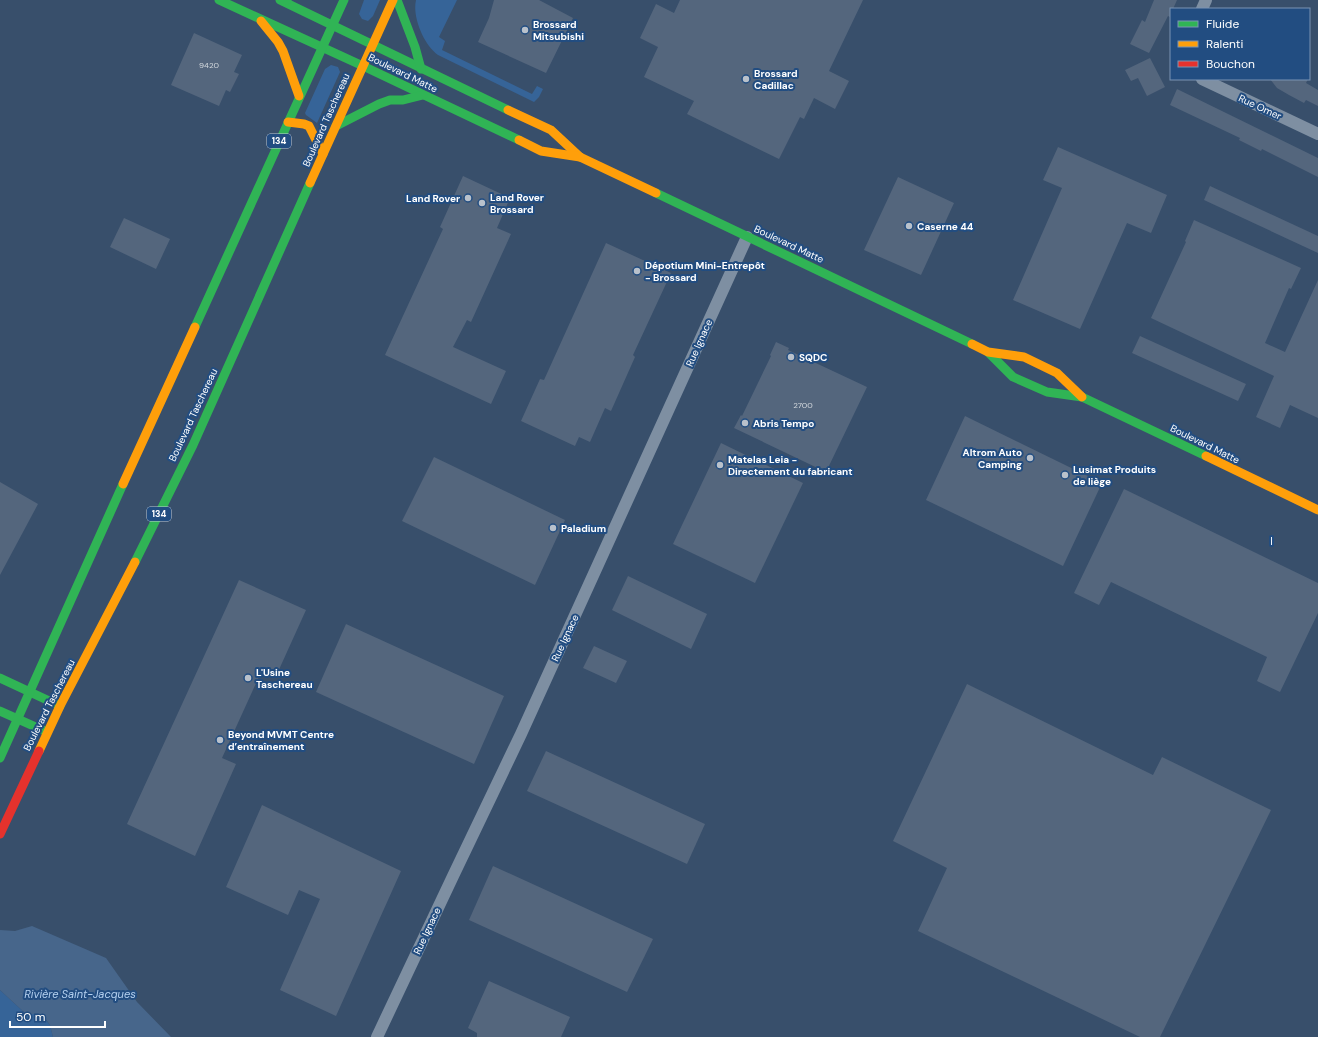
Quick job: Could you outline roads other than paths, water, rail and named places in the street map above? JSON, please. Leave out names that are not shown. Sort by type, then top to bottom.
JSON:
[{"type":"main road","name":"Boulevard Matte","points":[[219,0],[261,21],[363,66],[541,151],[580,157],[988,352],[1024,357],[1057,374],[1082,397],[1318,510]]},
{"type":"main road","name":"Boulevard Matte","points":[[283,0],[332,26],[551,130],[580,157]]},
{"type":"main road","name":"Boulevard Taschereau","points":[[0,758],[299,96],[344,0]]},
{"type":"main road","name":"Boulevard Taschereau","points":[[0,834],[47,732],[123,585],[185,460],[393,0]]},
{"type":"main road","points":[[397,0],[415,47],[421,69]]},
{"type":"main road","points":[[261,21],[278,42],[283,51],[299,96]]},
{"type":"main road","points":[[336,126],[390,100],[403,100],[423,95]]},
{"type":"main road","points":[[288,122],[309,126],[323,154]]},
{"type":"main road","name":"Boulevard Matte","points":[[988,352],[1013,377],[1046,392],[1082,397]]},
{"type":"main road","points":[[0,678],[60,706]]},
{"type":"main road","points":[[0,711],[47,732]]},
{"type":"street","name":"Rue Omer","points":[[1204,80],[1318,134]]},
{"type":"street","name":"Rue Ignace","points":[[377,1037],[450,880],[521,734],[747,237]]},
{"type":"water","name":"Rivière Saint-Jacques","points":[[32,926],[106,958],[137,1002],[171,1037],[53,1037],[50,1025],[42,1014],[26,1014],[0,990],[0,930],[15,931]]},
{"type":"place","name":"Brossard Mitsubishi","points":[[525,30]]},
{"type":"place","name":"Brossard Cadillac","points":[[746,79]]},
{"type":"place","name":"Land Rover","points":[[468,198]]},
{"type":"place","name":"Land Rover Brossard","points":[[482,203]]},
{"type":"place","name":"Caserne 44","points":[[909,226]]},
{"type":"place","name":"Dépotium Mini-Entrepôt - Brossard","points":[[637,271]]},
{"type":"place","name":"SQDC","points":[[791,357]]},
{"type":"place","name":"Abris Tempo","points":[[745,423]]},
{"type":"place","name":"Altrom Auto Camping","points":[[1030,458]]},
{"type":"place","name":"Matelas Leia - Directement du fabricant","points":[[720,465]]},
{"type":"place","name":"Lusimat Produits de liège","points":[[1065,475]]},
{"type":"place","name":"Paladium","points":[[553,528]]},
{"type":"place","name":"L'Usine Taschereau","points":[[248,678]]},
{"type":"place","name":"Beyond MVMT Centre d’entraînement","points":[[220,740]]},
{"type":"district","name":"I","points":[[1272,541]]}]
